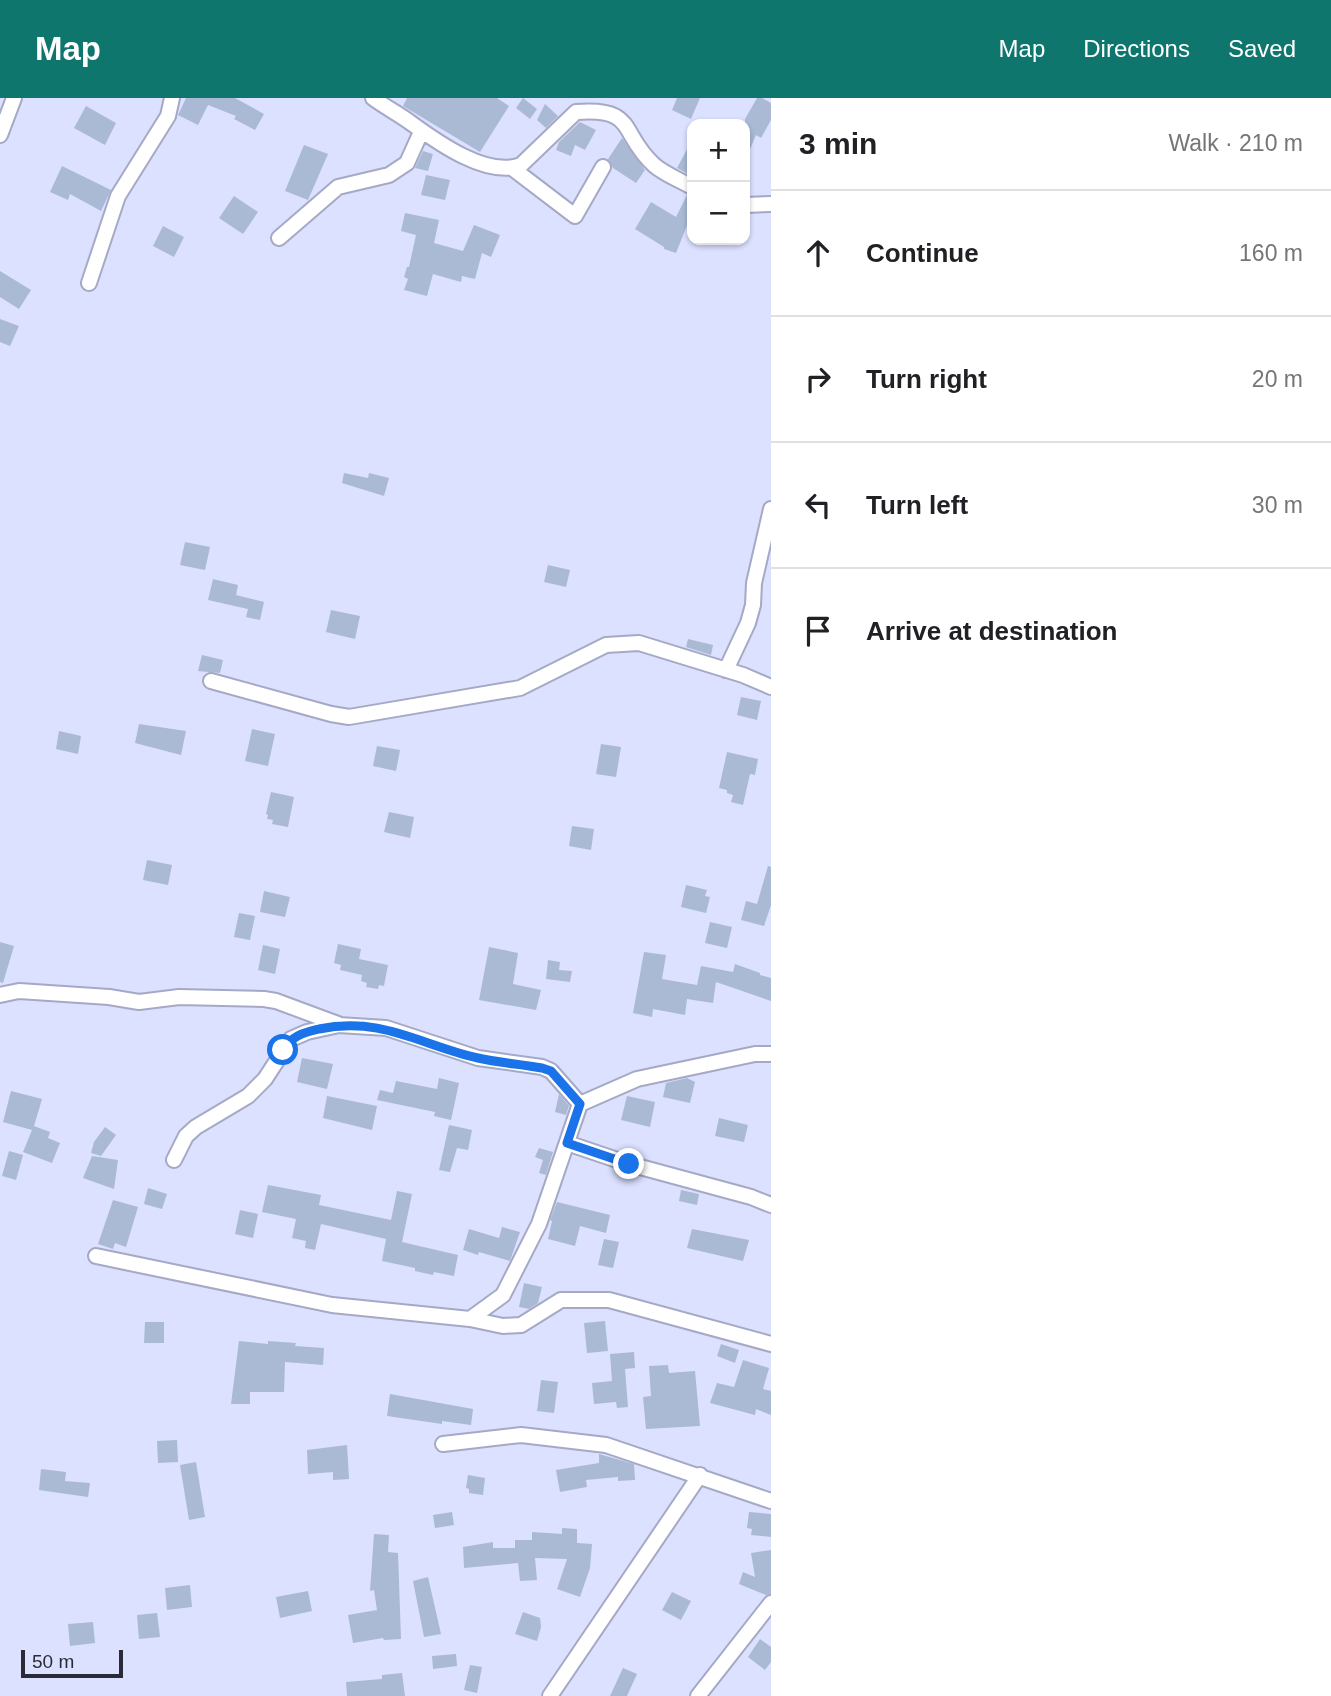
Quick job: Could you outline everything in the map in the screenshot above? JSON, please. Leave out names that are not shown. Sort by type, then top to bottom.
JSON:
[{"type":"street","points":[[0,135],[14,98]]},
{"type":"street","points":[[89,283],[118,196],[167,117],[173,98]]},
{"type":"street","points":[[373,98],[444,147],[498,168],[521,165],[576,112],[605,111],[617,114],[655,166],[687,184]]},
{"type":"street","points":[[279,238],[338,187],[389,175],[407,163],[421,132]]},
{"type":"street","points":[[512,168],[575,216],[603,167]]},
{"type":"street","points":[[750,205],[771,204]]},
{"type":"street","points":[[726,670],[748,623],[771,509]]},
{"type":"street","points":[[211,681],[349,717],[520,688],[606,645],[639,643],[771,687]]},
{"type":"street","points":[[0,995],[19,991],[109,997],[139,1002],[179,997],[264,999],[340,1025],[386,1028],[478,1058],[542,1068],[551,1071],[580,1104]]},
{"type":"street","points":[[174,1160],[187,1136],[196,1127],[248,1096],[265,1079],[290,1039],[307,1032],[340,1025]]},
{"type":"street","points":[[470,1319],[503,1296],[538,1224],[580,1104],[637,1079],[755,1054],[771,1054]]},
{"type":"street","points":[[567,1143],[771,1205]]},
{"type":"street","points":[[96,1256],[332,1305],[470,1319],[503,1326],[521,1325],[562,1300],[609,1300],[771,1344]]},
{"type":"street","points":[[443,1444],[521,1435],[607,1445],[771,1501]]},
{"type":"street","points":[[550,1696],[700,1475]]},
{"type":"street","points":[[698,1696],[771,1603]]},
{"type":"building","points":[[186,98],[235,98],[264,114],[255,130],[234,119],[236,116],[208,105],[198,125],[178,115]]},
{"type":"building","points":[[407,98],[497,98],[509,106],[480,152],[403,106]]},
{"type":"building","points":[[523,98],[537,109],[530,119],[516,108]]},
{"type":"building","points":[[677,98],[700,98],[691,119],[672,110]]},
{"type":"building","points":[[757,98],[771,103],[771,120],[761,138],[756,135],[750,149],[750,119],[745,119]]},
{"type":"building","points":[[545,104],[558,116],[546,128],[537,120]]},
{"type":"building","points":[[86,106],[116,123],[105,145],[74,128]]},
{"type":"building","points":[[580,122],[596,130],[585,150],[575,145],[571,156],[556,150],[559,142]]},
{"type":"building","points":[[622,138],[645,170],[636,183],[613,168],[608,159]]},
{"type":"building","points":[[304,145],[328,154],[308,200],[285,191]]},
{"type":"building","points":[[687,149],[687,173],[677,168]]},
{"type":"building","points":[[423,151],[433,154],[428,171],[415,168]]},
{"type":"building","points":[[62,166],[111,190],[101,211],[70,194],[68,200],[50,192]]},
{"type":"building","points":[[426,175],[450,180],[445,200],[421,195]]},
{"type":"building","points":[[687,195],[687,226],[676,253],[664,249],[635,229],[651,202],[676,217]]},
{"type":"building","points":[[234,196],[258,212],[243,234],[219,218]]},
{"type":"building","points":[[405,213],[439,220],[434,243],[463,251],[474,225],[500,235],[491,257],[482,253],[475,279],[462,276],[461,282],[433,274],[427,296],[404,290],[408,279],[404,277],[416,235],[401,231]]},
{"type":"building","points":[[163,226],[184,237],[174,257],[153,246]]},
{"type":"building","points":[[0,271],[31,290],[19,309],[0,297]]},
{"type":"building","points":[[0,319],[19,326],[10,346],[0,342]]},
{"type":"building","points":[[344,473],[368,478],[369,473],[389,478],[384,496],[342,483]]},
{"type":"building","points":[[185,542],[210,547],[205,570],[180,565]]},
{"type":"building","points":[[548,565],[570,570],[566,587],[544,582]]},
{"type":"building","points":[[213,579],[238,585],[236,595],[264,602],[260,620],[246,617],[248,609],[208,600]]},
{"type":"building","points":[[331,610],[360,616],[355,639],[326,632]]},
{"type":"building","points":[[688,639],[713,645],[711,655],[686,647]]},
{"type":"building","points":[[202,655],[223,660],[220,673],[198,671]]},
{"type":"building","points":[[741,697],[761,701],[757,720],[737,715]]},
{"type":"building","points":[[139,724],[186,731],[181,755],[135,743]]},
{"type":"building","points":[[252,729],[275,734],[268,766],[245,761]]},
{"type":"building","points":[[59,731],[81,736],[78,754],[56,749]]},
{"type":"building","points":[[601,744],[621,747],[616,777],[596,774]]},
{"type":"building","points":[[377,746],[400,750],[396,771],[373,766]]},
{"type":"building","points":[[727,752],[758,759],[755,775],[750,774],[743,805],[731,802],[733,795],[719,788]]},
{"type":"building","points":[[271,792],[294,797],[288,827],[272,824],[273,820],[267,819]]},
{"type":"building","points":[[389,812],[414,817],[410,838],[384,832]]},
{"type":"building","points":[[572,826],[594,829],[591,850],[569,846]]},
{"type":"building","points":[[147,860],[172,865],[168,885],[143,880]]},
{"type":"building","points":[[768,866],[771,867],[771,905],[764,926],[741,920],[746,901],[757,904]]},
{"type":"building","points":[[686,885],[707,890],[705,896],[710,897],[706,913],[681,907]]},
{"type":"building","points":[[264,891],[290,897],[285,917],[260,912]]},
{"type":"building","points":[[239,913],[255,916],[250,940],[234,937]]},
{"type":"building","points":[[710,922],[732,927],[727,948],[705,943]]},
{"type":"building","points":[[0,942],[14,946],[3,983],[0,982]]},
{"type":"building","points":[[338,944],[361,949],[359,959],[388,965],[384,986],[379,985],[378,989],[366,987],[367,983],[361,981],[362,975],[340,970],[341,965],[334,963]]},
{"type":"building","points":[[263,945],[280,949],[275,974],[258,970]]},
{"type":"building","points":[[489,947],[518,953],[513,984],[541,990],[536,1010],[479,1000]]},
{"type":"building","points":[[644,952],[666,955],[662,979],[697,985],[701,966],[733,972],[735,964],[760,973],[771,978],[771,1001],[716,982],[713,1003],[687,999],[685,1015],[653,1009],[652,1017],[633,1013]]},
{"type":"building","points":[[548,960],[560,962],[559,970],[572,971],[570,982],[546,979]]},
{"type":"building","points":[[302,1058],[333,1064],[327,1089],[297,1082]]},
{"type":"building","points":[[439,1078],[459,1083],[451,1120],[434,1116],[435,1112],[377,1100],[380,1090],[393,1093],[396,1081],[437,1089]]},
{"type":"building","points":[[687,1078],[695,1082],[690,1103],[663,1097],[666,1083]]},
{"type":"building","points":[[11,1091],[42,1099],[34,1126],[50,1132],[48,1138],[60,1143],[52,1163],[23,1152],[32,1130],[3,1122]]},
{"type":"building","points":[[559,1094],[569,1106],[566,1115],[555,1112]]},
{"type":"building","points":[[327,1096],[377,1106],[372,1130],[323,1118]]},
{"type":"building","points":[[627,1096],[655,1102],[650,1127],[621,1120]]},
{"type":"building","points":[[719,1118],[748,1125],[744,1142],[715,1136]]},
{"type":"building","points":[[449,1125],[472,1130],[468,1150],[457,1148],[450,1172],[439,1170]]},
{"type":"building","points":[[105,1127],[116,1135],[101,1156],[91,1153],[94,1142]]},
{"type":"building","points":[[539,1148],[553,1152],[546,1175],[539,1173],[543,1160],[535,1157]]},
{"type":"building","points":[[9,1151],[23,1155],[16,1180],[2,1176]]},
{"type":"building","points":[[92,1156],[118,1160],[114,1189],[83,1178]]},
{"type":"building","points":[[268,1185],[321,1195],[319,1205],[391,1220],[397,1191],[412,1194],[402,1242],[458,1255],[454,1276],[434,1272],[433,1275],[382,1261],[386,1239],[321,1224],[315,1250],[305,1248],[306,1241],[292,1238],[296,1219],[262,1212]]},
{"type":"building","points":[[148,1188],[167,1194],[162,1209],[144,1204]]},
{"type":"building","points":[[681,1190],[699,1194],[697,1205],[679,1201]]},
{"type":"building","points":[[113,1200],[138,1207],[126,1247],[115,1243],[113,1249],[98,1244]]},
{"type":"building","points":[[557,1202],[610,1215],[606,1233],[580,1226],[575,1246],[548,1239],[550,1220]]},
{"type":"building","points":[[240,1210],[258,1214],[253,1238],[235,1234]]},
{"type":"building","points":[[502,1227],[520,1232],[510,1261],[463,1250],[469,1229],[499,1238]]},
{"type":"building","points":[[692,1229],[749,1240],[743,1261],[687,1248]]},
{"type":"building","points":[[604,1239],[619,1242],[613,1268],[598,1265]]},
{"type":"building","points":[[524,1283],[542,1287],[538,1303],[529,1309],[519,1307]]},
{"type":"building","points":[[605,1321],[608,1351],[587,1353],[584,1323]]},
{"type":"building","points":[[145,1322],[164,1322],[164,1343],[144,1343]]},
{"type":"building","points":[[239,1341],[296,1343],[295,1346],[324,1348],[323,1365],[285,1362],[284,1392],[250,1392],[250,1404],[231,1404]]},
{"type":"building","points":[[721,1344],[739,1350],[735,1363],[717,1356]]},
{"type":"building","points":[[634,1352],[635,1368],[625,1369],[628,1407],[617,1408],[616,1402],[594,1404],[592,1383],[612,1381],[610,1354]]},
{"type":"building","points":[[743,1360],[769,1368],[763,1389],[771,1391],[771,1415],[756,1409],[755,1415],[710,1403],[717,1383],[734,1387]]},
{"type":"building","points":[[668,1365],[669,1373],[695,1371],[700,1426],[646,1429],[643,1397],[651,1396],[649,1366]]},
{"type":"building","points":[[541,1380],[558,1382],[554,1413],[537,1411]]},
{"type":"building","points":[[390,1394],[473,1409],[471,1425],[387,1416]]},
{"type":"building","points":[[177,1440],[178,1462],[158,1463],[157,1441]]},
{"type":"building","points":[[347,1445],[349,1479],[333,1480],[333,1472],[308,1474],[307,1450]]},
{"type":"building","points":[[599,1454],[634,1464],[635,1480],[618,1481],[618,1477],[586,1480],[587,1487],[560,1492],[556,1470],[599,1463]]},
{"type":"building","points":[[196,1462],[205,1517],[189,1520],[180,1465]]},
{"type":"building","points":[[41,1469],[66,1472],[65,1481],[90,1483],[88,1497],[39,1490]]},
{"type":"building","points":[[468,1475],[485,1478],[483,1495],[469,1493],[466,1488]]},
{"type":"building","points":[[452,1512],[454,1525],[435,1528],[433,1515]]},
{"type":"building","points":[[749,1512],[771,1514],[771,1537],[751,1535],[752,1529],[747,1528]]},
{"type":"building","points":[[562,1528],[577,1529],[577,1543],[592,1544],[590,1568],[580,1597],[557,1589],[567,1559],[535,1558],[537,1580],[520,1581],[518,1563],[464,1568],[463,1547],[493,1542],[493,1548],[515,1548],[515,1540],[532,1540],[532,1532],[562,1534]]},
{"type":"building","points":[[374,1534],[389,1535],[388,1552],[398,1553],[401,1639],[383,1638],[353,1643],[348,1615],[377,1610],[374,1590],[370,1591]]},
{"type":"building","points":[[771,1550],[771,1594],[766,1595],[739,1584],[743,1572],[755,1577],[751,1553]]},
{"type":"building","points":[[428,1577],[441,1634],[424,1637],[413,1581]]},
{"type":"building","points":[[190,1585],[192,1607],[167,1610],[165,1588]]},
{"type":"building","points":[[308,1591],[312,1611],[280,1618],[276,1597]]},
{"type":"building","points":[[672,1592],[691,1601],[681,1620],[662,1610]]},
{"type":"building","points":[[523,1612],[540,1618],[541,1627],[537,1641],[515,1634]]},
{"type":"building","points":[[157,1613],[160,1637],[139,1639],[137,1615]]},
{"type":"building","points":[[93,1622],[95,1643],[70,1646],[68,1624]]},
{"type":"building","points":[[760,1639],[771,1647],[771,1662],[765,1670],[748,1657]]},
{"type":"building","points":[[456,1654],[457,1666],[433,1669],[432,1656]]},
{"type":"building","points":[[470,1665],[482,1667],[477,1693],[464,1690]]},
{"type":"building","points":[[623,1668],[637,1674],[627,1696],[610,1696]]},
{"type":"building","points":[[402,1673],[405,1696],[347,1696],[346,1682],[382,1679],[382,1675]]},
{"type":"route","points":[[283,1050],[290,1039],[307,1032],[340,1025],[386,1028],[422,1042],[478,1058],[542,1068],[551,1071],[580,1104],[567,1143],[629,1164]]}]
